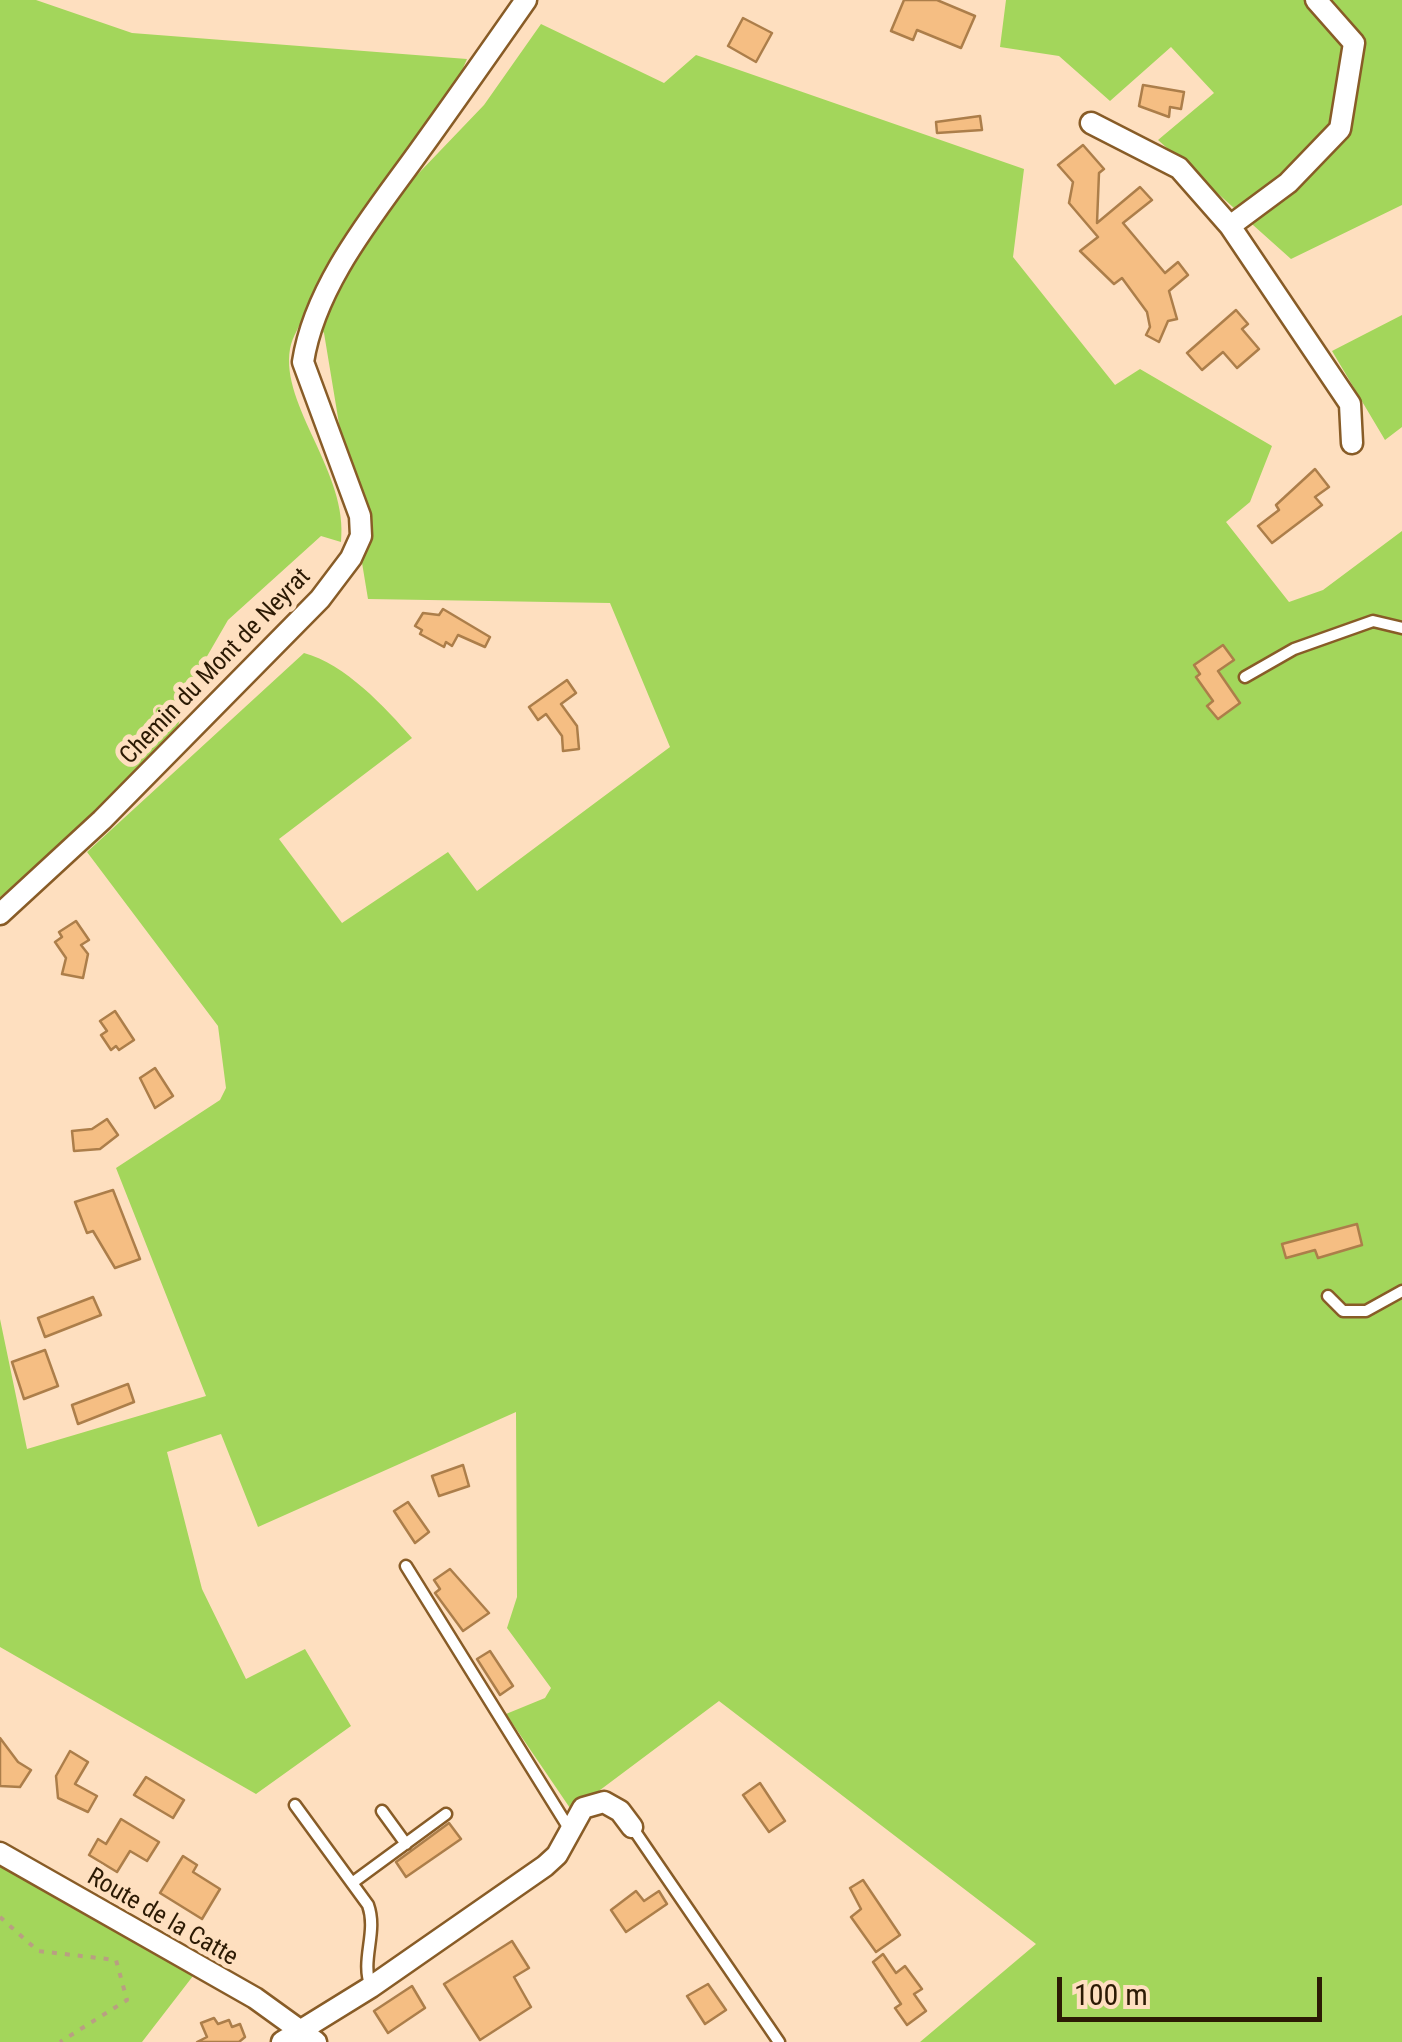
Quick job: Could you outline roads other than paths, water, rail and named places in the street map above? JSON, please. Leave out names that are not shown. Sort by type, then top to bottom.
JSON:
[{"type":"street","name":"Chemin du Mont de Neyrat","points":[[0,914],[102,820],[320,600],[351,558],[361,536],[360,516],[303,362],[307,336],[318,308],[375,213],[526,0]]},
{"type":"street","points":[[1230,226],[1288,182],[1340,130],[1354,43],[1316,0]]},
{"type":"street","points":[[1091,123],[1179,168],[1230,226],[1350,404],[1352,444]]},
{"type":"street","points":[[290,2035],[371,1988],[545,1866],[583,1808],[604,1802],[620,1811],[632,1827]]},
{"type":"street","name":"Route de la Catte","points":[[0,1853],[255,1998],[290,2035],[316,2042]]},
{"type":"lane","points":[[1246,677],[1294,649],[1373,620],[1402,628]]},
{"type":"lane","points":[[1328,1296],[1344,1311],[1366,1311],[1402,1290]]},
{"type":"lane","points":[[406,1566],[570,1830]]},
{"type":"lane","points":[[295,1805],[374,1920],[365,1974],[371,1988]]},
{"type":"lane","points":[[382,1811],[406,1844]]},
{"type":"lane","points":[[352,1883],[446,1814]]},
{"type":"lane","points":[[632,1827],[779,2042]]}]
